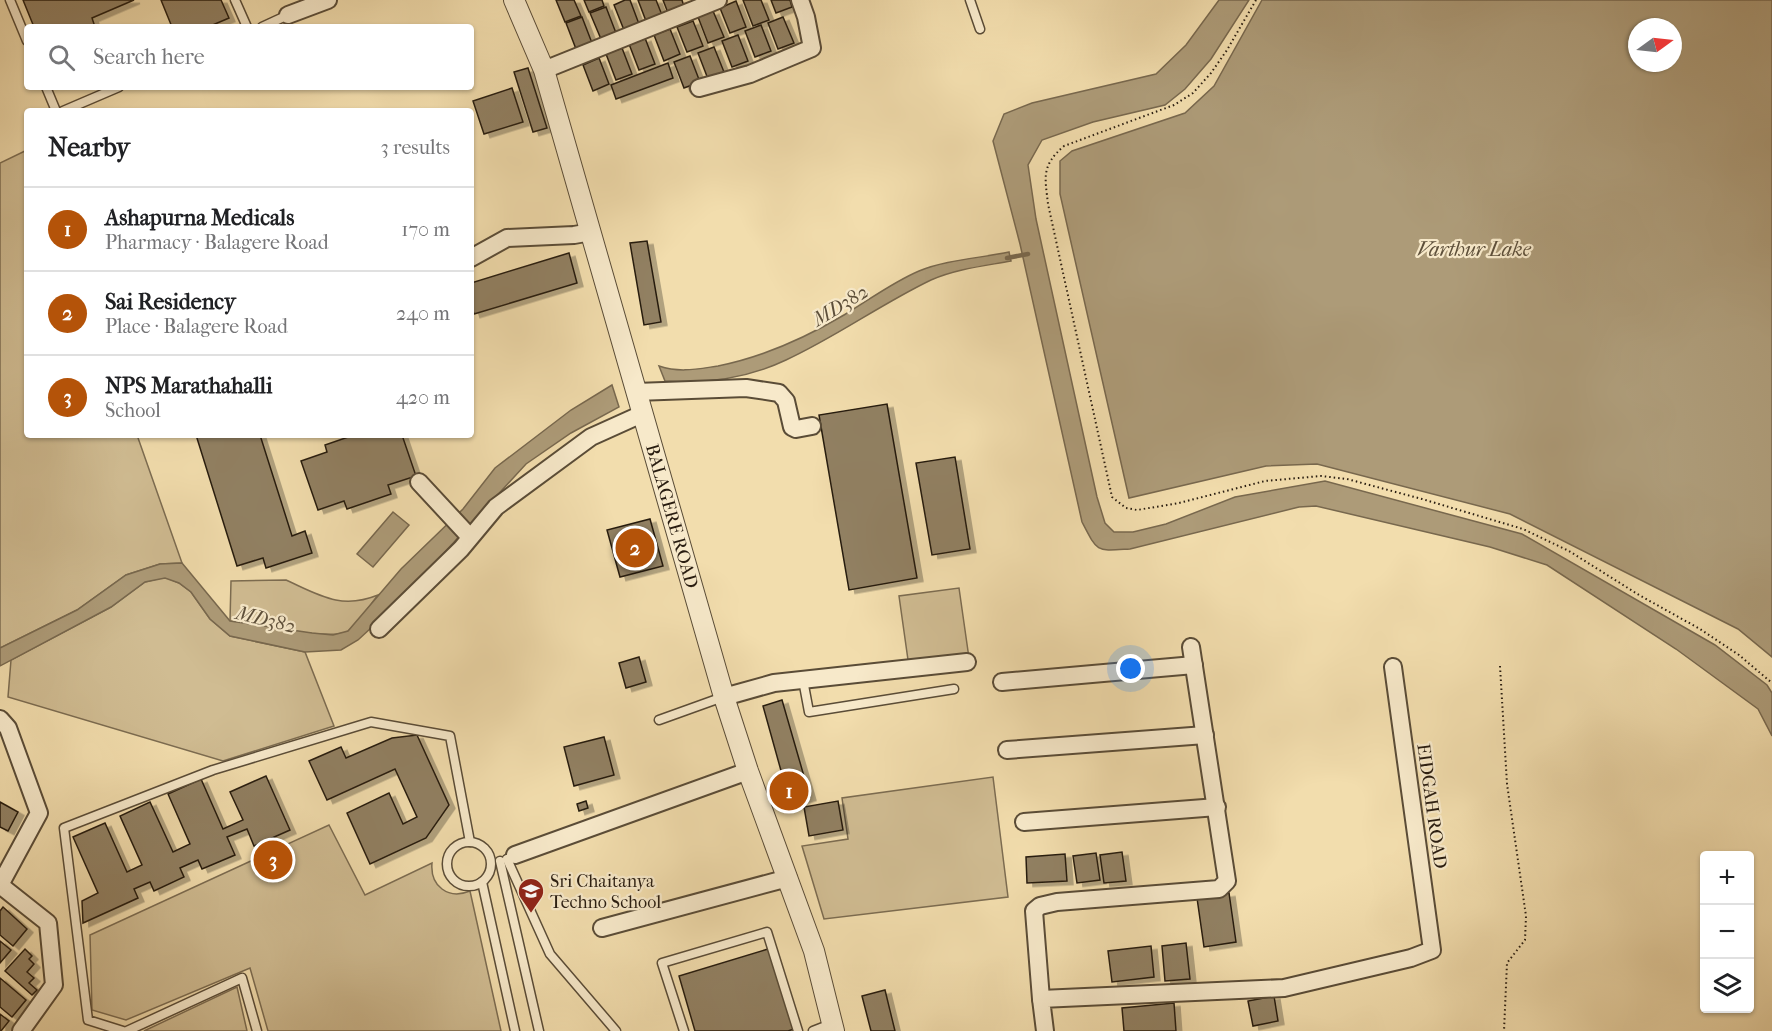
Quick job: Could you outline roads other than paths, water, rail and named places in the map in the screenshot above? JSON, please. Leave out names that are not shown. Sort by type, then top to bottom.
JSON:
[{"type":"street","points":[[288,15],[328,0]]},
{"type":"street","name":"BALAGERE ROAD","points":[[514,0],[544,70],[724,697],[748,771],[814,951],[833,1027]]},
{"type":"street","points":[[544,70],[718,0]]},
{"type":"street","points":[[699,88],[750,74],[812,48],[806,16],[800,0]]},
{"type":"street","points":[[474,256],[507,238],[591,232]]},
{"type":"street","points":[[636,392],[746,388],[779,393],[786,401],[792,427],[796,429],[812,426]]},
{"type":"street","points":[[379,630],[461,549],[468,535],[496,507],[591,437],[642,414]]},
{"type":"street","points":[[419,482],[468,535]]},
{"type":"street","points":[[1045,1031],[1034,911],[1040,906],[1057,902],[1219,889],[1227,881],[1228,875],[1191,647]]},
{"type":"street","points":[[724,697],[774,683],[967,662]]},
{"type":"street","points":[[1002,682],[1194,665]]},
{"type":"street","name":"EIDGAH ROAD","points":[[1041,999],[1284,988],[1432,951],[1393,667]]},
{"type":"street","points":[[0,719],[8,728],[39,813],[0,885],[48,922],[54,985],[21,1031]]},
{"type":"street","points":[[1007,750],[1205,735]]},
{"type":"street","points":[[503,860],[748,771]]},
{"type":"street","points":[[1024,822],[1217,807]]},
{"type":"street","points":[[602,928],[788,878]]},
{"type":"lane","points":[[10,0],[24,34]]},
{"type":"lane","points":[[235,0],[246,24]]},
{"type":"lane","points":[[970,0],[980,29]]},
{"type":"lane","points":[[268,24],[288,15]]},
{"type":"lane","points":[[47,90],[55,108]]},
{"type":"lane","points":[[70,108],[113,90]]},
{"type":"lane","points":[[803,680],[809,712],[954,689]]},
{"type":"lane","points":[[659,720],[724,697]]},
{"type":"lane","points":[[257,1031],[242,978],[125,1031],[88,1020],[64,828],[213,770],[370,722],[450,736],[470,842]]},
{"type":"lane","points":[[503,860],[482,882],[475,886],[460,884],[449,874],[447,867],[447,859],[455,847],[470,842],[503,860],[550,954],[616,1031]]},
{"type":"lane","points":[[503,860],[539,1031]]},
{"type":"lane","points":[[482,882],[514,1031]]},
{"type":"lane","points":[[684,1031],[662,963],[767,932],[798,1031]]},
{"type":"lane","points":[[813,1031],[833,1027]]},
{"type":"water","points":[[1219,0],[1249,0],[1211,59],[1185,89],[1165,105],[1093,122],[1042,140],[1028,165],[1036,219],[1097,497],[1105,523],[1114,532],[1133,532],[1166,524],[1235,497],[1325,481],[1522,534],[1715,645],[1767,685],[1772,693],[1772,736],[1758,709],[1676,649],[1547,565],[1490,547],[1316,506],[1299,507],[1130,549],[1104,550],[1091,540],[1082,522],[1020,244],[993,141],[1004,114],[1032,103],[1156,74],[1186,45]]},
{"type":"water","name":"Varthur Lake","points":[[1262,0],[1772,0],[1772,657],[1738,629],[1510,514],[1317,464],[1266,466],[1129,498],[1060,194],[1060,161],[1072,151],[1185,113],[1214,86]]},
{"type":"water","points":[[1009,252],[1011,261],[960,270],[931,280],[805,351],[757,371],[695,382],[665,381],[659,366],[681,370],[696,369],[751,357],[783,346],[814,331],[909,275],[929,267]]},
{"type":"water","points":[[612,385],[619,407],[571,433],[526,464],[397,604],[358,640],[341,650],[305,652],[230,636],[210,619],[191,592],[179,583],[165,578],[145,582],[111,607],[0,666],[0,648],[77,610],[126,575],[160,564],[182,563],[230,621],[333,635],[348,631],[401,569],[463,509],[495,468],[571,410]]},
{"type":"water","points":[[393,512],[409,525],[373,567],[357,554]]},
{"type":"waterway","name":"MD382","points":[[1007,258],[1028,254]]},
{"type":"place","name":"Sai Residency","points":[[635,548]]},
{"type":"place","name":"Ashapurna Medicals","points":[[789,791]]},
{"type":"place","name":"NPS Marathahalli","points":[[273,860]]},
{"type":"place","name":"Sri Chaitanya Techno School","points":[[531,914]]}]
